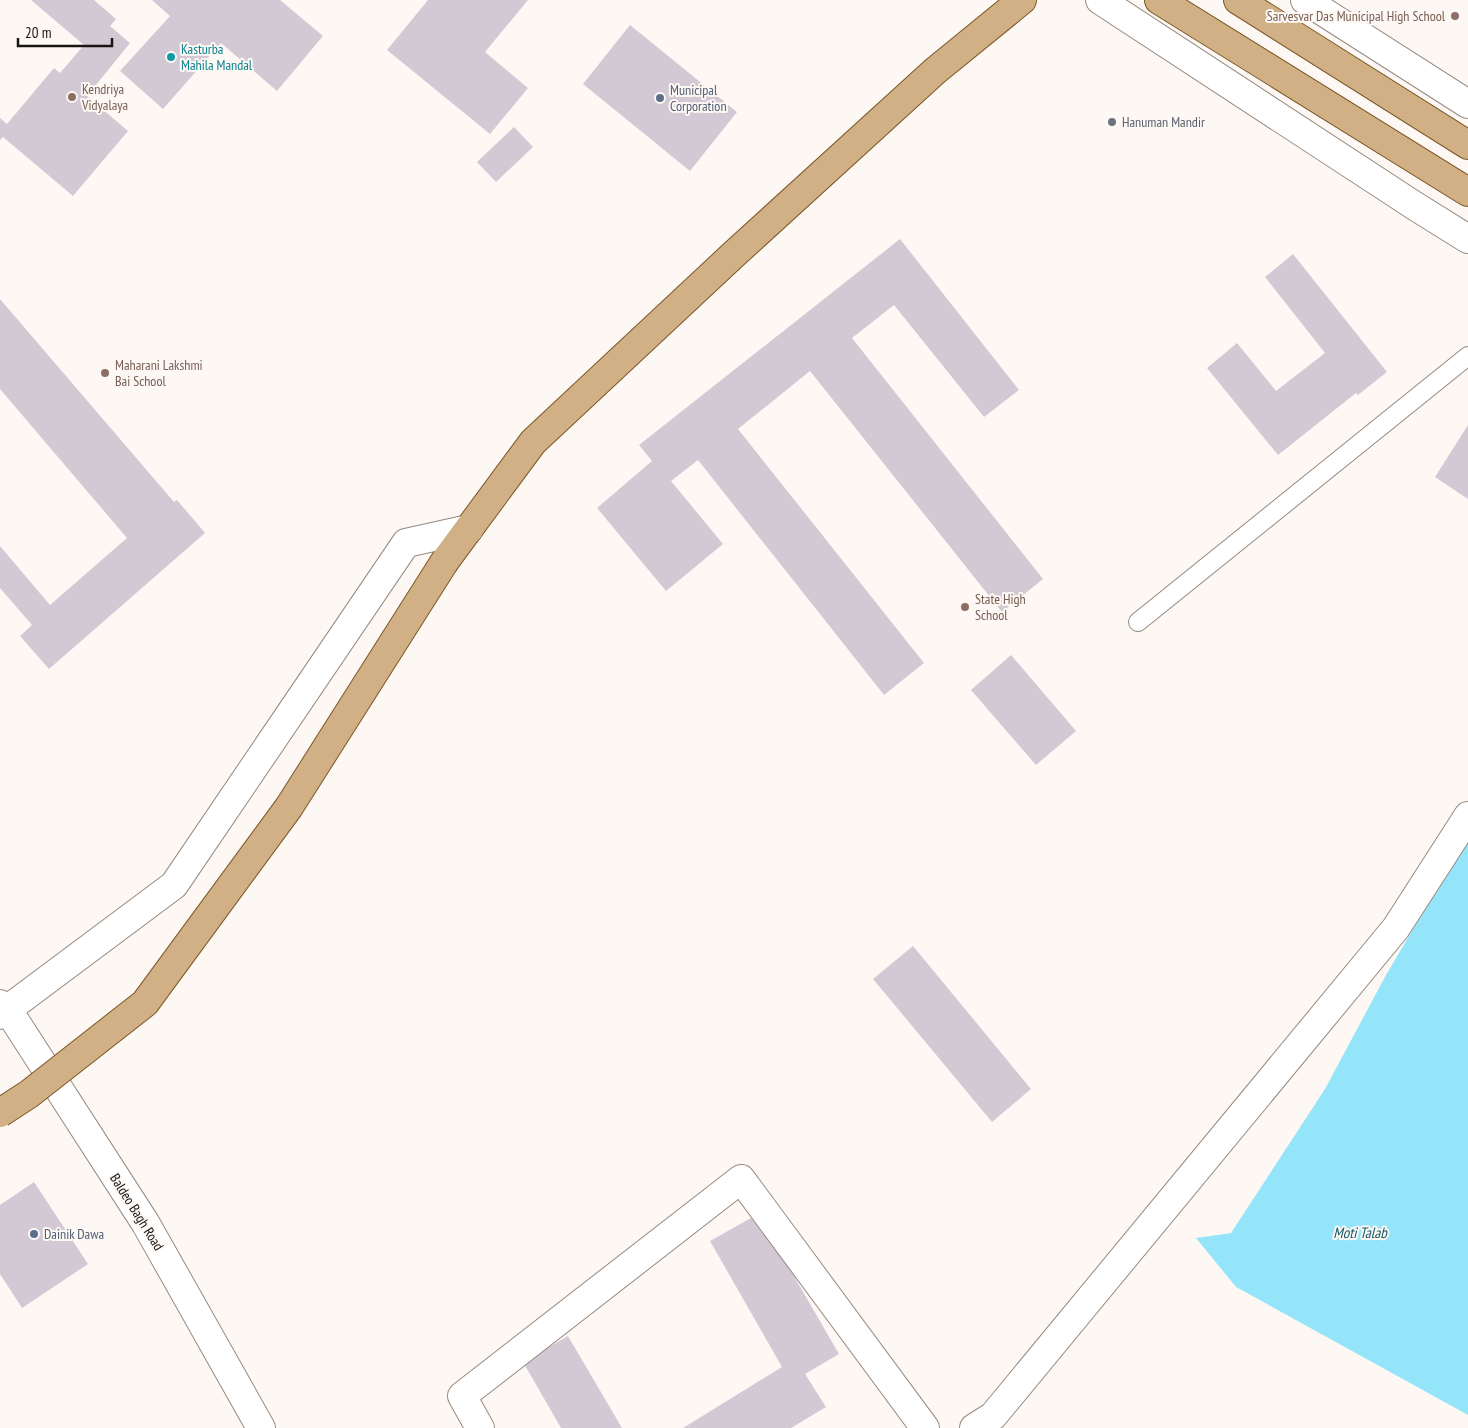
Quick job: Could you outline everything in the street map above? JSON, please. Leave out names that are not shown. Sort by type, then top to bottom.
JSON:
[{"type":"main road","points":[[0,1113],[29,1094],[145,1003],[288,807],[445,562],[533,442],[725,262],[935,71],[1022,0]]},
{"type":"main road","points":[[1160,0],[1468,192]]},
{"type":"main road","points":[[1238,0],[1468,144]]},
{"type":"street","points":[[1100,0],[1407,201],[1468,238]]},
{"type":"street","points":[[1304,0],[1468,104]]},
{"type":"street","points":[[3,1010],[174,885],[406,543],[469,529]]},
{"type":"street","points":[[974,1428],[993,1416],[1396,928],[1468,816]]},
{"type":"street","name":"Baldeo Bagh Road","points":[[3,1010],[146,1224],[261,1428]]},
{"type":"street","points":[[480,1428],[462,1396],[741,1179],[925,1428]]},
{"type":"lane","points":[[1138,622],[1468,356]]},
{"type":"water","name":"Moti Talab","points":[[1468,836],[1468,1415],[1236,1287],[1196,1238],[1231,1233],[1325,1089],[1386,975]]},
{"type":"building","points":[[31,0],[94,0],[116,19],[110,26],[130,43],[87,96],[128,131],[73,196],[3,137],[0,140],[0,118],[7,124],[54,68],[60,73],[84,45]]},
{"type":"building","name":"Kasturba Mahila Mandal","points":[[152,0],[280,0],[323,36],[277,91],[221,43],[163,109],[120,71],[170,16]]},
{"type":"building","points":[[428,0],[528,0],[485,52],[528,88],[490,134],[387,50]]},
{"type":"building","name":"Municipal Corporation","points":[[630,25],[737,112],[690,171],[583,84]]},
{"type":"building","points":[[514,127],[533,147],[496,182],[477,162]]},
{"type":"building","points":[[900,239],[1019,390],[984,417],[894,305],[852,338],[1043,579],[1002,612],[810,371],[738,429],[924,663],[884,695],[698,460],[671,481],[723,544],[666,591],[597,508],[652,461],[639,445]]},
{"type":"building","points":[[1293,254],[1387,372],[1358,395],[1356,393],[1278,455],[1207,368],[1237,343],[1276,391],[1325,353],[1265,277]]},
{"type":"building","points":[[0,299],[174,502],[177,500],[205,533],[49,669],[20,636],[32,625],[0,588],[0,546],[50,605],[127,538],[0,389]]},
{"type":"building","points":[[1468,425],[1468,499],[1435,477]]},
{"type":"building","points":[[1011,655],[1076,731],[1036,765],[971,690]]},
{"type":"building","points":[[913,946],[1031,1089],[992,1122],[873,979]]},
{"type":"building","name":"Dainik Dawa","points":[[34,1182],[88,1264],[22,1308],[0,1274],[0,1205]]},
{"type":"building","points":[[758,1214],[839,1354],[805,1374],[826,1407],[791,1428],[683,1428],[782,1367],[710,1241]]},
{"type":"building","points":[[568,1336],[622,1428],[561,1428],[523,1362]]},
{"type":"place","name":"Sarvesvar Das Municipal High School","points":[[1455,16]]},
{"type":"place","name":"Kasturba Mahila Mandal","points":[[171,57]]},
{"type":"place","name":"Kendriya Vidyalaya","points":[[72,97]]},
{"type":"place","name":"Municipal Corporation","points":[[660,98]]},
{"type":"place","name":"Hanuman Mandir","points":[[1112,122]]},
{"type":"place","name":"Maharani Lakshmi Bai School","points":[[105,373]]},
{"type":"place","name":"State High School","points":[[965,607]]},
{"type":"place","name":"Dainik Dawa","points":[[34,1234]]}]
